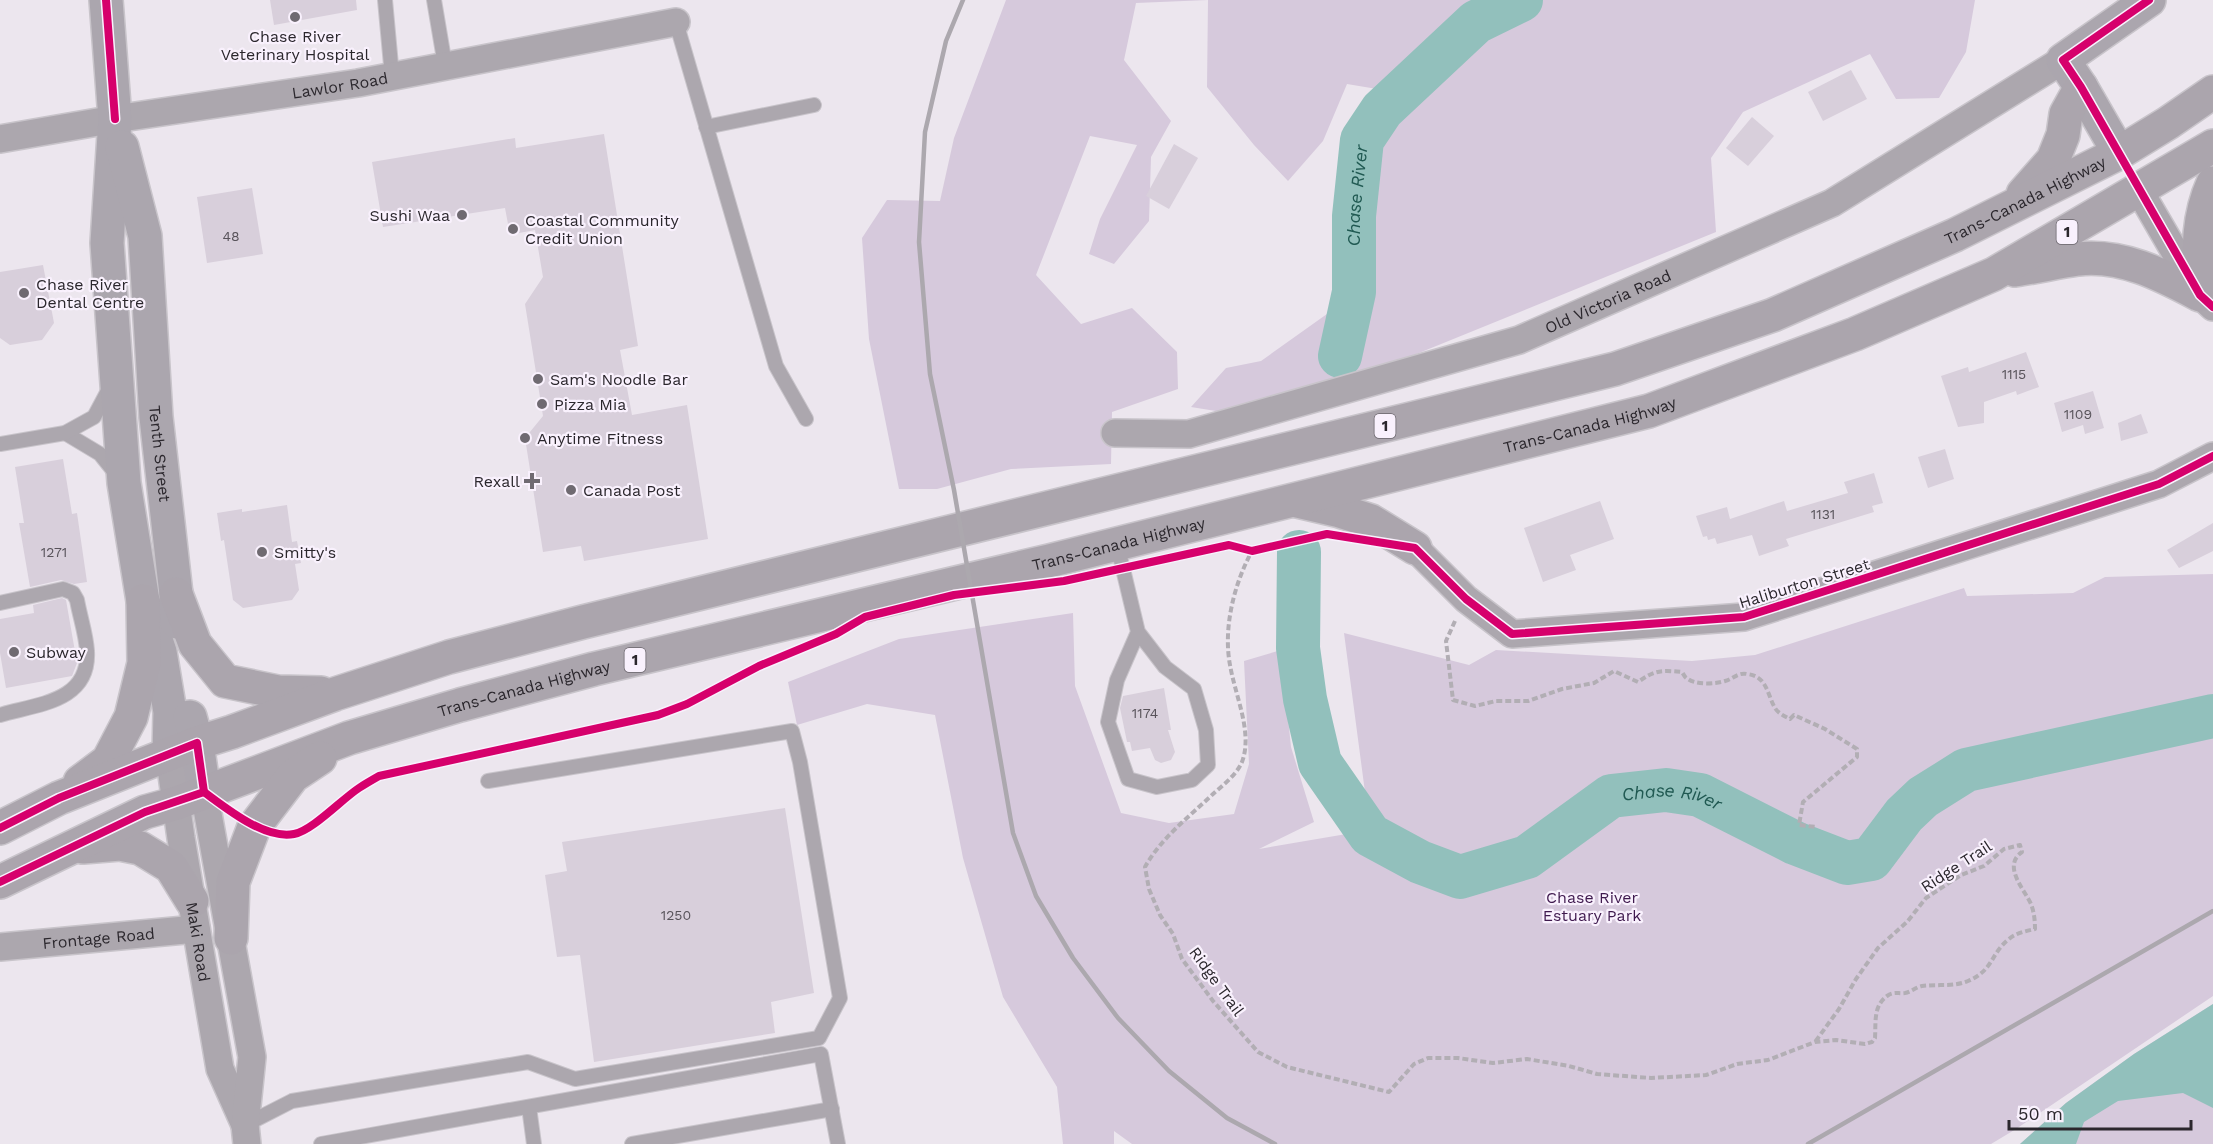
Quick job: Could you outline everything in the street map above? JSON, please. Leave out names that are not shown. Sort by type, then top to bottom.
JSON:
[{"type":"highway","points":[[2012,206],[2053,160],[2063,135],[2066,114],[2081,87]]},
{"type":"highway","name":"Trans-Canada Highway","points":[[0,828],[59,798],[183,749],[335,694],[449,657],[583,622],[1615,369],[1773,315],[1955,235],[2119,153],[2213,92]]},
{"type":"highway","name":"Trans-Canada Highway","points":[[0,882],[145,812],[349,738],[460,705],[594,669],[1117,544],[1649,411],[1855,334],[1994,274],[2213,146]]},
{"type":"highway","points":[[2119,153],[2139,190]]},
{"type":"highway","points":[[2206,301],[2199,234],[2206,198],[2213,183]]},
{"type":"highway","points":[[1994,274],[2080,259],[2116,261],[2152,270],[2206,301]]},
{"type":"highway","points":[[1293,500],[1371,521],[1415,548]]},
{"type":"highway","points":[[176,594],[195,644],[225,681],[278,692],[335,694]]},
{"type":"highway","points":[[59,798],[108,761],[131,717],[144,663],[142,601]]},
{"type":"highway","points":[[231,938],[233,882],[254,827],[293,777],[349,738]]},
{"type":"highway","points":[[72,848],[120,844],[140,848],[171,867],[194,915]]},
{"type":"street","name":"Tenth Street","points":[[106,0],[115,119],[107,243],[124,483],[142,601],[160,652],[170,712],[183,749],[191,797]]},
{"type":"street","name":"Old Victoria Road","points":[[1115,433],[1189,434],[1519,340],[1832,203],[2063,60],[2148,0]]},
{"type":"street","name":"Lawlor Road","points":[[0,139],[392,76],[676,22]]},
{"type":"street","points":[[2063,60],[2119,153]]},
{"type":"street","name":"Tenth Street","points":[[115,119],[145,236],[156,417],[176,594],[177,636],[185,695],[183,749]]},
{"type":"street","points":[[2139,190],[2206,301]]},
{"type":"street","name":"Haliburton Street","points":[[1415,548],[1466,598],[1512,634],[1744,617],[2159,484],[2213,456]]},
{"type":"street","name":"Maki Road","points":[[191,797],[194,915],[220,1069],[246,1135]]},
{"type":"street","name":"Maki Road","points":[[191,797],[231,938],[252,1057],[246,1135]]},
{"type":"street","name":"Frontage Road","points":[[0,947],[194,915]]},
{"type":"lane","points":[[385,0],[392,76]]},
{"type":"lane","points":[[434,0],[445,65]]},
{"type":"lane","points":[[676,22],[776,366],[806,418]]},
{"type":"lane","points":[[706,127],[814,105]]},
{"type":"lane","points":[[0,444],[65,433],[94,417],[116,375]]},
{"type":"lane","points":[[65,433],[100,454],[124,483]]},
{"type":"lane","points":[[1117,544],[1138,632],[1165,667],[1194,689],[1206,730],[1208,765],[1192,780],[1157,787],[1128,779],[1108,722],[1117,680],[1138,632]]},
{"type":"lane","points":[[0,603],[63,589],[73,593],[77,600],[87,652],[83,675],[75,689],[61,698],[0,715]]},
{"type":"lane","points":[[246,1135],[292,1101],[528,1062],[575,1080],[819,1038],[840,998],[800,762],[792,731],[488,781]]},
{"type":"lane","points":[[321,1144],[821,1054],[838,1144]]},
{"type":"lane","points":[[529,1107],[534,1144]]},
{"type":"lane","points":[[633,1144],[832,1109]]},
{"type":"path","points":[[1241,548],[1252,551],[1327,534]]},
{"type":"path","points":[[1466,598],[1446,641],[1454,700],[1475,706],[1496,700],[1528,701],[1562,689],[1594,683],[1614,671],[1638,682],[1651,673],[1664,670],[1682,672],[1688,679],[1702,682],[1726,681],[1736,675],[1746,673],[1758,678],[1767,687],[1775,709],[1781,714],[1790,719],[1794,715],[1806,718],[1857,749],[1857,757],[1803,802],[1799,825],[1816,827]]},
{"type":"green space","points":[[1006,0],[1208,0],[1136,3],[1124,60],[1171,121],[1151,157],[1149,221],[1114,264],[1089,254],[1100,219],[1137,145],[1090,136],[1036,275],[1081,324],[1132,308],[1177,352],[1178,389],[1112,412],[1111,464],[1011,469],[937,489],[899,489],[869,339],[862,238],[887,200],[940,201],[954,138]]},
{"type":"green space","points":[[1208,0],[1975,0],[1966,52],[1939,98],[1896,99],[1870,54],[1743,112],[1711,158],[1716,232],[1414,355],[1222,412],[1191,407],[1226,368],[1261,361],[1341,304],[1359,159],[1383,90],[1347,84],[1323,141],[1288,181],[1254,145],[1207,87]]},
{"type":"green space","name":"Chase River Estuary Park","points":[[2213,574],[2213,996],[1991,1144],[1132,1144],[1114,1131],[1114,1144],[1063,1144],[1057,1087],[1003,997],[963,858],[935,715],[867,704],[797,725],[788,682],[899,639],[1073,613],[1075,686],[1121,813],[1169,823],[1234,814],[1249,764],[1244,661],[1281,650],[1291,747],[1314,822],[1259,849],[1370,830],[1344,633],[1469,665],[1496,650],[1692,661],[1755,655],[1964,588],[1967,596],[2073,593],[2105,577]]},
{"type":"green space","points":[[2213,1004],[2213,1144],[2020,1144],[2066,1103],[2134,1054]]},
{"type":"shaded area","points":[[2213,1004],[2213,1108],[2183,1093],[2118,1101],[2084,1122],[2076,1144],[2020,1144],[2066,1103],[2134,1054]]},
{"type":"building","name":"Chase River Veterinary Hospital","points":[[270,0],[356,0],[357,10],[274,25]]},
{"type":"building","points":[[1851,70],[1867,99],[1823,121],[1808,92]]},
{"type":"building","points":[[1752,117],[1774,136],[1748,166],[1726,148]]},
{"type":"building","points":[[604,134],[638,346],[620,350],[632,415],[687,405],[708,539],[584,561],[581,546],[543,552],[525,438],[543,416],[525,304],[543,277],[535,230],[519,233],[508,224],[505,208],[383,227],[372,162],[515,138],[516,148]]},
{"type":"building","points":[[1174,144],[1198,158],[1169,209],[1146,196]]},
{"type":"building","points":[[252,188],[263,254],[207,263],[197,197]]},
{"type":"building","name":"Chase River Dental Centre","points":[[43,265],[54,323],[42,340],[10,345],[0,338],[0,272]]},
{"type":"building","points":[[2026,352],[2039,387],[2017,395],[2016,391],[1984,402],[1984,423],[1958,427],[1941,376],[1968,367],[1969,372]]},
{"type":"building","points":[[2093,391],[2104,428],[2085,434],[2083,425],[2062,432],[2054,403]]},
{"type":"building","points":[[2141,414],[2148,433],[2121,441],[2118,423]]},
{"type":"building","points":[[1945,449],[1954,479],[1928,488],[1918,457]]},
{"type":"building","points":[[63,459],[72,514],[77,513],[87,582],[74,584],[61,580],[30,587],[19,523],[24,523],[15,467]]},
{"type":"building","points":[[1874,473],[1883,503],[1872,506],[1874,512],[1786,539],[1789,546],[1759,556],[1752,535],[1717,544],[1715,538],[1708,540],[1707,536],[1703,537],[1696,516],[1727,507],[1730,519],[1784,501],[1787,511],[1848,493],[1844,482]]},
{"type":"building","points":[[1600,501],[1614,539],[1570,555],[1576,570],[1543,582],[1524,528]]},
{"type":"building","name":"Smitty's","points":[[287,505],[292,542],[297,541],[301,563],[295,564],[299,590],[292,600],[243,608],[233,600],[224,540],[221,541],[217,513],[242,509],[242,512]]},
{"type":"building","points":[[2213,523],[2213,551],[2179,568],[2167,550]]},
{"type":"building","points":[[62,598],[66,600],[77,663],[72,676],[6,688],[0,653],[0,619],[34,613],[33,605]]},
{"type":"building","points":[[1164,688],[1171,730],[1168,730],[1175,752],[1171,760],[1161,763],[1155,760],[1150,748],[1132,751],[1130,742],[1127,742],[1120,708],[1123,696]]},
{"type":"building","points":[[785,808],[814,993],[771,1002],[775,1033],[594,1062],[580,955],[557,957],[545,875],[567,871],[562,842]]},
{"type":"waterway","name":"Chase River","points":[[1340,356],[1354,292],[1354,216],[1362,140],[1382,110],[1476,22],[1521,0]]},
{"type":"waterway","name":"Chase River","points":[[1299,552],[1298,648],[1305,699],[1320,763],[1370,835],[1420,862],[1460,877],[1527,857],[1611,796],[1666,790],[1700,795],[1795,843],[1847,863],[1871,859],[1904,815],[1923,797],[1966,770],[2213,716]]},
{"type":"railway","points":[[963,0],[946,41],[925,132],[919,242],[930,374],[954,490],[1013,833],[1036,896],[1073,958],[1118,1018],[1169,1071],[1227,1118],[1275,1144]]},
{"type":"railway","points":[[1808,1144],[2213,911]]},
{"type":"cycle path","points":[[106,0],[115,119]]},
{"type":"cycle path","points":[[2149,0],[2063,60],[2081,87],[2200,295],[2213,307]]},
{"type":"cycle path","points":[[204,792],[234,814],[259,828],[283,835],[294,834],[309,827],[361,786],[379,776],[658,715],[687,704],[759,666],[836,634],[865,617],[954,595],[1064,581],[1229,545],[1252,551],[1327,534],[1415,548],[1466,599],[1512,634],[1744,617],[2159,484],[2213,456]]},
{"type":"cycle path","points":[[0,828],[59,798],[197,743],[204,792]]},
{"type":"cycle path","points":[[0,882],[145,812],[204,792]]},
{"type":"place","name":"Chase River Veterinary Hospital","points":[[295,17]]},
{"type":"place","name":"Sushi Waa","points":[[462,215]]},
{"type":"place","name":"Coastal Community Credit Union","points":[[513,229]]},
{"type":"place","name":"Chase River Dental Centre","points":[[24,293]]},
{"type":"place","name":"Sam's Noodle Bar","points":[[538,379]]},
{"type":"place","name":"Pizza Mia","points":[[542,404]]},
{"type":"place","name":"Anytime Fitness","points":[[525,438]]},
{"type":"place","name":"Rexall","points":[[532,481]]},
{"type":"place","name":"Canada Post","points":[[571,490]]},
{"type":"place","name":"Smitty's","points":[[262,552]]},
{"type":"place","name":"Subway","points":[[14,652]]}]
